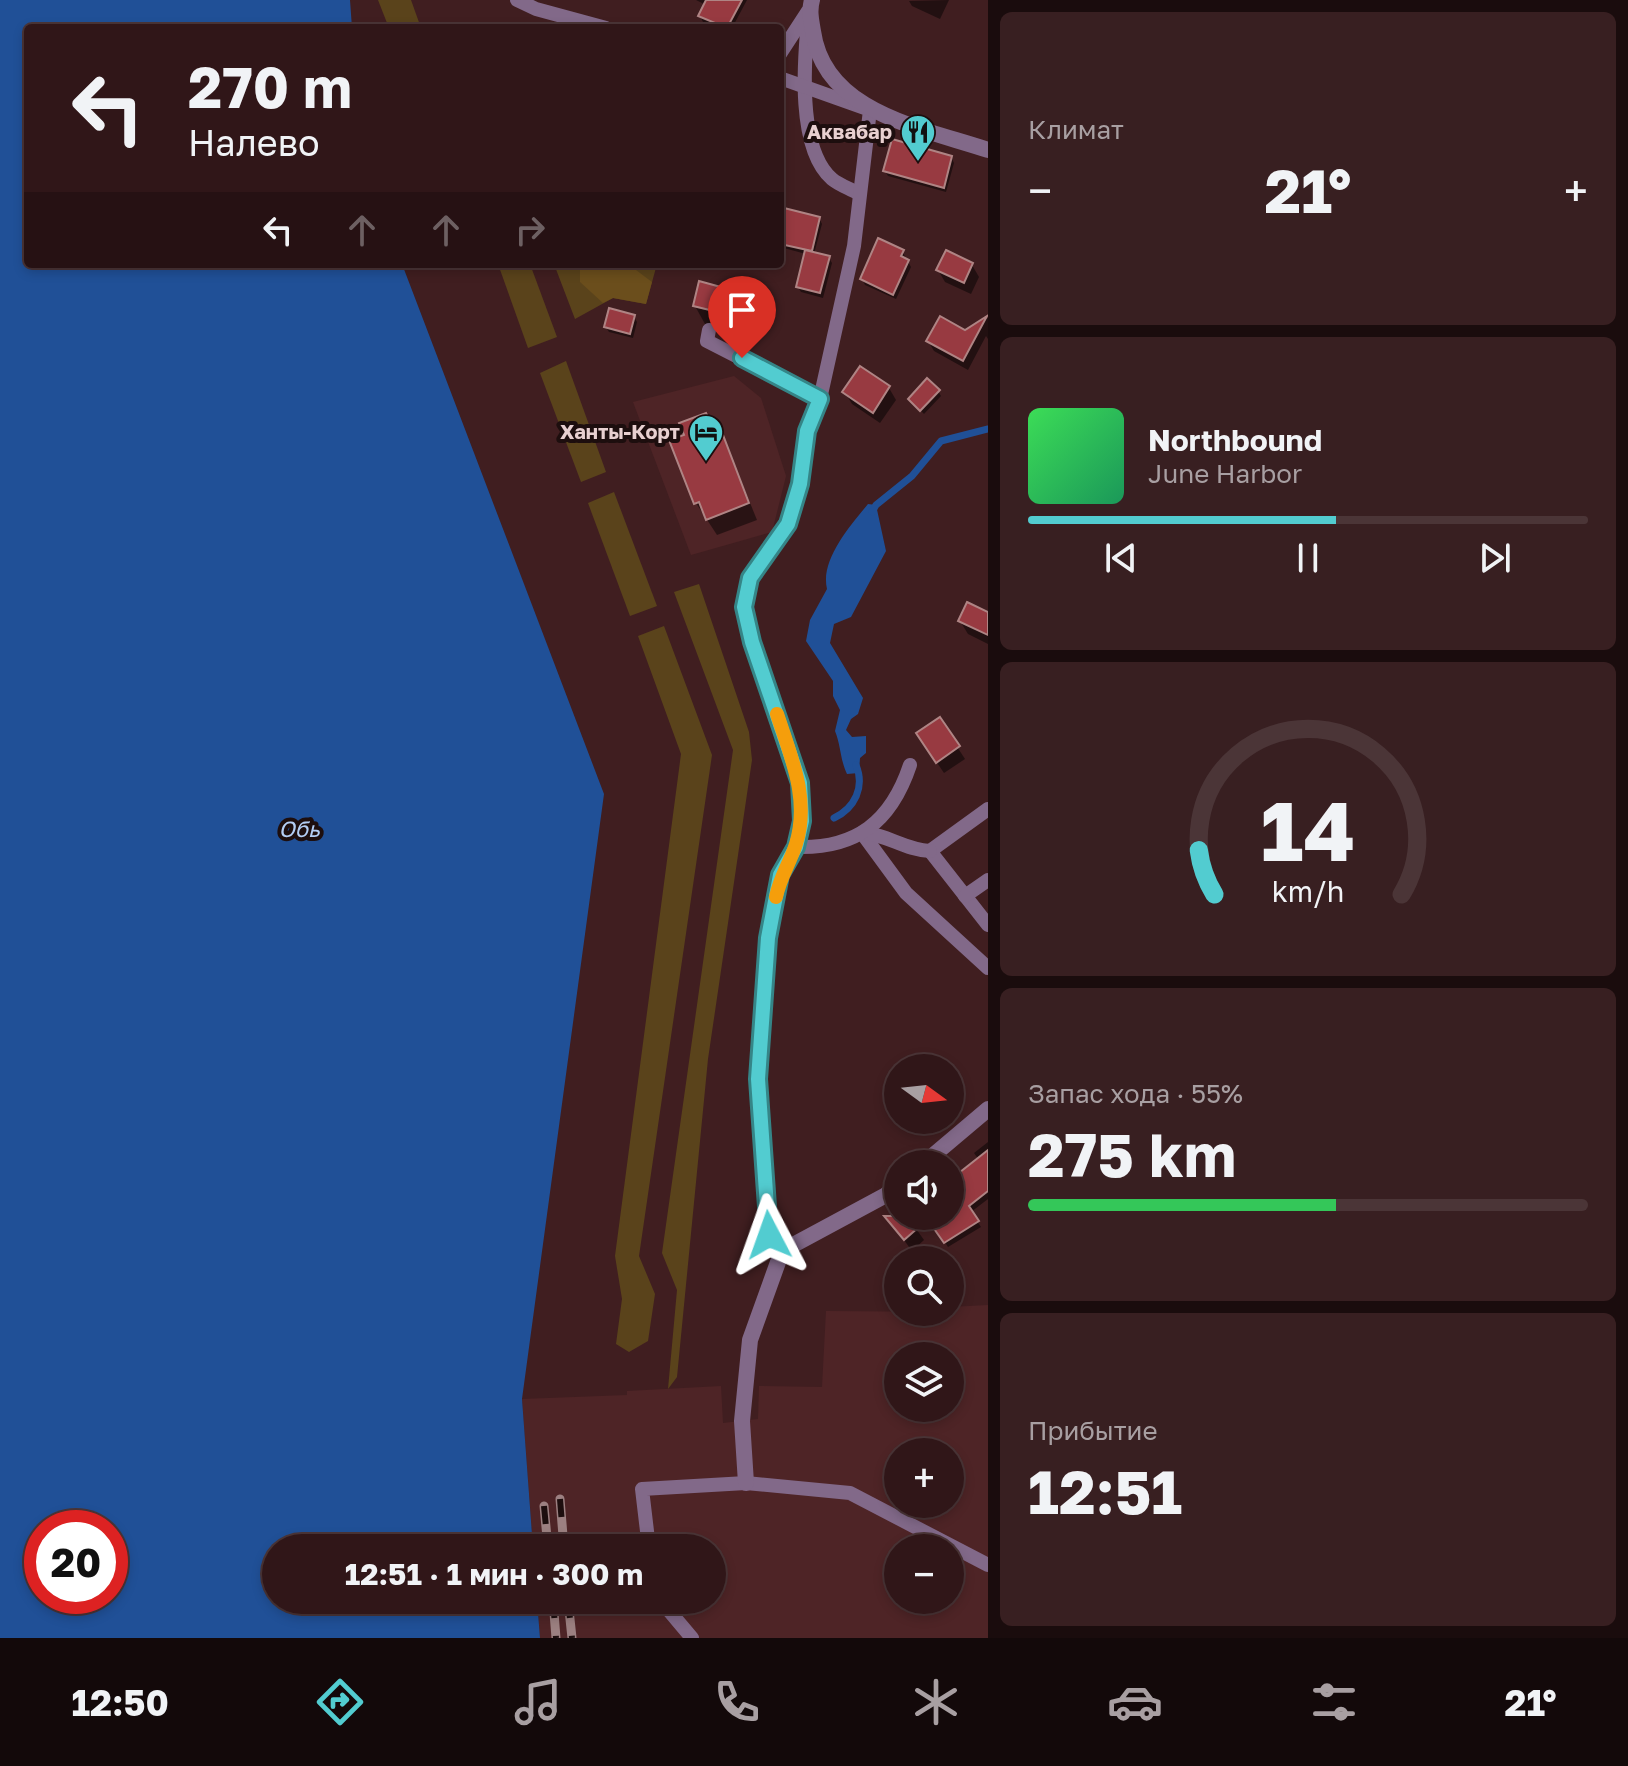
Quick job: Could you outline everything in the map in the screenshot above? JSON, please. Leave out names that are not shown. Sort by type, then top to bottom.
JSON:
[{"type":"street","points":[[811,4],[815,43],[830,74],[870,110],[988,150]]},
{"type":"street","points":[[940,1150],[988,1109]]},
{"type":"street","points":[[746,1483],[742,1421],[750,1340],[782,1251],[884,1196]]},
{"type":"lane","points":[[517,0],[536,9],[591,24]]},
{"type":"lane","points":[[784,48],[811,4]]},
{"type":"lane","points":[[811,4],[802,86],[818,162],[832,179],[859,194]]},
{"type":"lane","points":[[782,1251],[769,1235],[758,1079],[768,938],[780,875],[796,847],[802,821],[800,783],[752,642],[744,607],[750,578],[788,524],[800,484],[807,431],[820,399],[854,246],[870,110],[784,79]]},
{"type":"lane","points":[[709,330],[707,341],[820,399]]},
{"type":"lane","points":[[796,847],[844,843],[862,833],[900,794],[910,765]]},
{"type":"lane","points":[[862,833],[879,834],[910,850],[930,851],[988,809]]},
{"type":"lane","points":[[862,833],[906,893],[988,968]]},
{"type":"lane","points":[[930,851],[988,925]]},
{"type":"lane","points":[[965,896],[988,880]]},
{"type":"lane","points":[[647,1534],[642,1489],[746,1483],[850,1493],[988,1565]]},
{"type":"lane","points":[[672,1614],[692,1638]]},
{"type":"shaded area","points":[[378,0],[411,0],[420,24],[387,24]]},
{"type":"shaded area","points":[[499,268],[531,268],[557,337],[528,348]]},
{"type":"shaded area","points":[[556,268],[656,268],[646,304],[613,298],[575,319]]},
{"type":"shaded area","points":[[580,268],[633,268],[652,282],[646,304],[613,298],[603,303],[580,282]]},
{"type":"shaded area","points":[[566,361],[606,472],[581,482],[540,373]]},
{"type":"shaded area","points":[[734,376],[761,398],[786,476],[772,532],[691,555],[633,402]]},
{"type":"shaded area","points":[[614,492],[657,606],[630,616],[588,503]]},
{"type":"shaded area","points":[[699,584],[749,732],[752,760],[708,1059],[677,1377],[668,1389],[677,1290],[662,1253],[733,750],[674,592]]},
{"type":"shaded area","points":[[664,626],[712,755],[639,1256],[655,1294],[648,1341],[629,1352],[616,1344],[622,1299],[615,1256],[681,754],[638,636]]},
{"type":"shaded area","points":[[988,1305],[988,1638],[540,1638],[538,1614],[726,1614],[726,1534],[532,1534],[522,1399],[627,1395],[627,1391],[721,1386],[723,1423],[758,1419],[759,1386],[822,1387],[826,1311],[884,1311],[884,1326],[964,1326],[964,1306]]},
{"type":"water","name":"Обь","points":[[0,0],[350,0],[352,24],[24,24],[24,268],[404,268],[604,794],[522,1399],[532,1534],[262,1534],[262,1614],[538,1614],[540,1638],[0,1638]]},
{"type":"water","points":[[868,504],[876,505],[886,551],[851,617],[834,624],[830,643],[863,698],[858,714],[851,719],[846,730],[852,737],[866,736],[866,753],[860,758],[859,773],[847,774],[835,731],[840,710],[833,696],[833,681],[806,641],[810,620],[827,589],[826,578],[832,555]]},
{"type":"building","points":[[706,0],[742,0],[729,24],[717,24],[698,16]]},
{"type":"building","name":"Аквабар","points":[[892,139],[952,156],[944,188],[883,171]]},
{"type":"building","points":[[784,208],[820,217],[812,251],[784,245]]},
{"type":"building","points":[[878,238],[904,250],[901,256],[909,260],[893,295],[860,279]]},
{"type":"building","points":[[805,250],[830,256],[820,293],[796,287]]},
{"type":"building","points":[[946,250],[973,263],[964,283],[936,270]]},
{"type":"building","points":[[699,281],[728,289],[722,313],[693,306]]},
{"type":"building","points":[[609,308],[635,315],[630,334],[604,327]]},
{"type":"building","points":[[940,316],[965,330],[987,316],[963,361],[926,341]]},
{"type":"building","points":[[860,366],[890,386],[873,413],[842,392]]},
{"type":"building","points":[[927,378],[940,390],[920,411],[908,399]]},
{"type":"building","name":"Ханты-Корт","points":[[706,413],[711,424],[718,422],[749,503],[706,520],[699,502],[694,504],[669,440],[684,435],[679,423]]},
{"type":"building","points":[[967,602],[988,612],[988,635],[958,621]]},
{"type":"building","points":[[940,717],[960,746],[936,763],[916,733]]},
{"type":"building","points":[[988,1150],[988,1191],[969,1206],[979,1221],[944,1243],[935,1230],[964,1230],[964,1169]]},
{"type":"building","points":[[896,1230],[916,1230],[904,1240]]},
{"type":"waterway","points":[[872,512],[876,505],[912,476],[941,441],[988,429]]},
{"type":"waterway","points":[[834,818],[848,809],[859,789],[856,765]]},
{"type":"railway","points":[[560,1499],[563,1534]]},
{"type":"railway","points":[[544,1506],[547,1534]]},
{"type":"railway","points":[[554,1614],[556,1638]]},
{"type":"railway","points":[[569,1614],[572,1638]]},
{"type":"slow traffic","points":[[776,897],[780,875],[796,847],[802,821],[800,783],[777,714]]},
{"type":"place","name":"Аквабар","points":[[918,163]]},
{"type":"place","name":"Ханты-Корт","points":[[706,463]]},
{"type":"route","points":[[742,358],[820,399],[807,431],[800,484],[788,524],[750,578],[744,607],[752,642],[800,783],[802,821],[796,847],[780,875],[768,938],[758,1079],[769,1235]]}]
